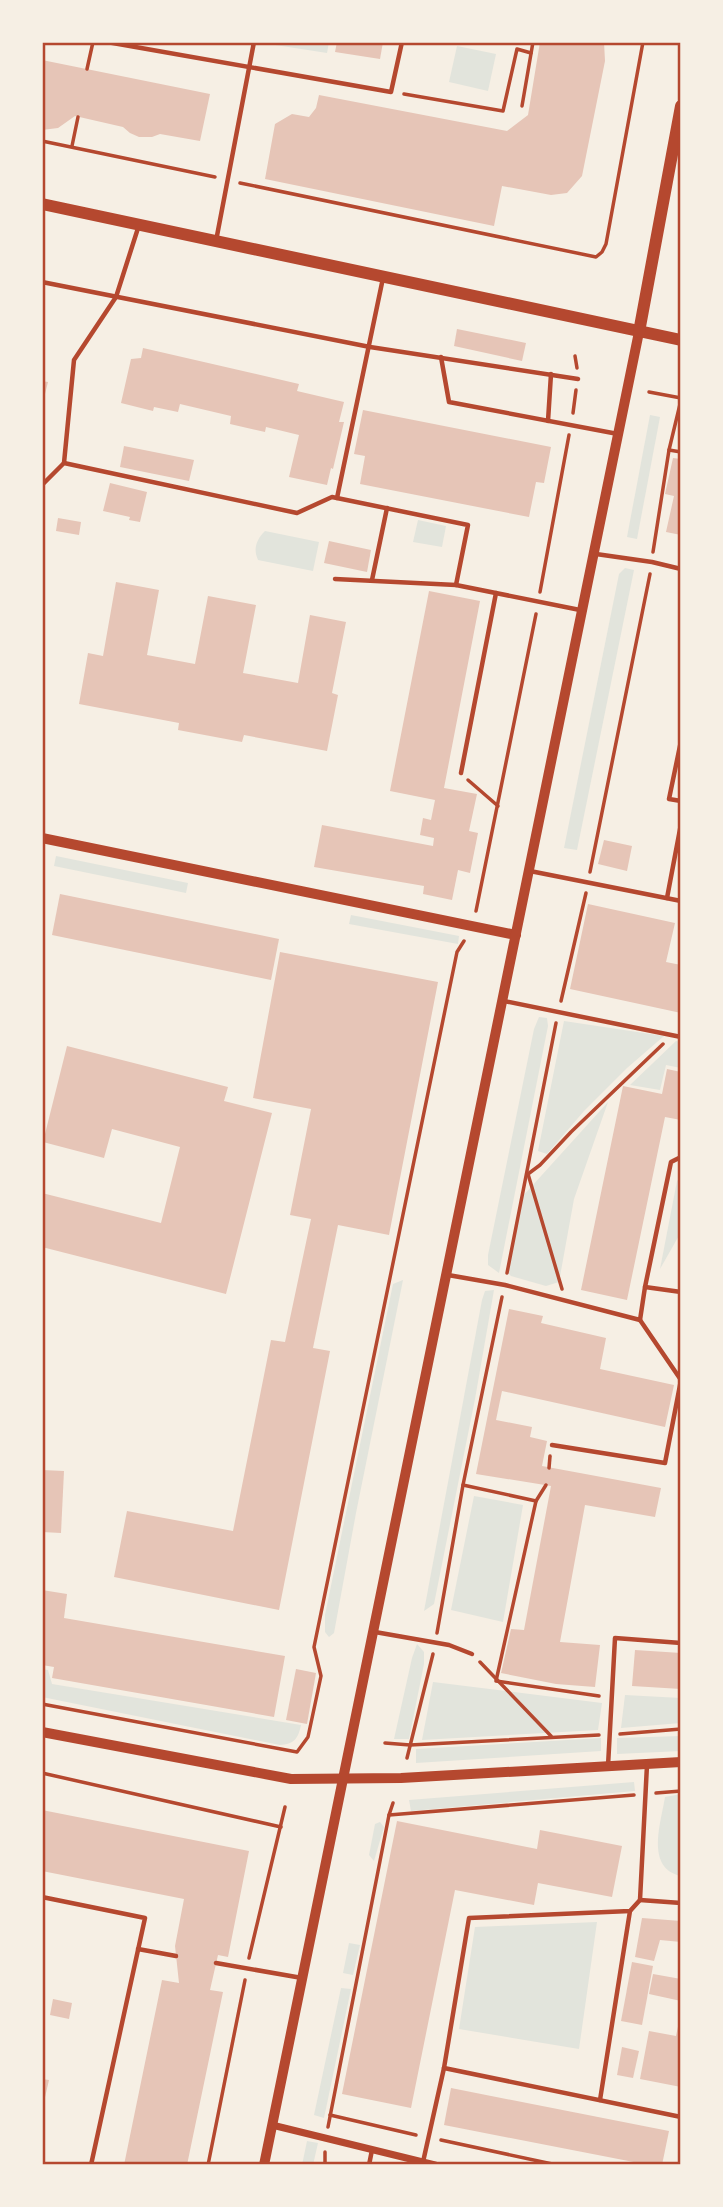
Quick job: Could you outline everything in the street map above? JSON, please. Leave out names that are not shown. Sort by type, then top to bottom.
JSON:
[{"type":"main road","points":[[639,332],[681,106]]},
{"type":"main road","points":[[42,204],[681,340]]},
{"type":"street","points":[[264,2165],[639,332]]},
{"type":"street","points":[[42,838],[516,936]]},
{"type":"street","points":[[42,1732],[291,1779],[401,1778],[681,1762]]},
{"type":"street","points":[[272,2126],[435,2165]]},
{"type":"lane","points":[[107,42],[391,92],[402,42]]},
{"type":"lane","points":[[216,241],[254,42]]},
{"type":"lane","points":[[42,485],[64,463],[74,360],[116,297],[139,225]]},
{"type":"lane","points":[[337,498],[384,277]]},
{"type":"lane","points":[[42,282],[370,347],[578,379]]},
{"type":"lane","points":[[441,357],[449,402],[618,434]]},
{"type":"lane","points":[[548,421],[551,374]]},
{"type":"lane","points":[[64,463],[297,513],[332,497],[468,525],[456,585]]},
{"type":"lane","points":[[372,580],[387,508]]},
{"type":"lane","points":[[594,554],[681,569]]},
{"type":"lane","points":[[335,579],[456,585],[582,611]]},
{"type":"lane","points":[[461,773],[496,593]]},
{"type":"lane","points":[[681,741],[669,799],[681,802]]},
{"type":"lane","points":[[667,898],[681,824]]},
{"type":"lane","points":[[530,871],[681,901]]},
{"type":"lane","points":[[502,1001],[681,1037]]},
{"type":"lane","points":[[640,1320],[671,1162],[681,1157]]},
{"type":"lane","points":[[447,1275],[505,1285],[640,1320],[681,1380],[665,1463],[552,1444]]},
{"type":"lane","points":[[645,1287],[681,1292]]},
{"type":"lane","points":[[373,1632],[449,1645],[472,1654]]},
{"type":"lane","points":[[608,1766],[615,1638],[681,1643]]},
{"type":"lane","points":[[600,2100],[630,1911],[640,1900],[647,1765]]},
{"type":"lane","points":[[42,1897],[145,1918],[91,2165]]},
{"type":"lane","points":[[640,1900],[681,1903]]},
{"type":"lane","points":[[424,2162],[444,2068],[469,1918],[630,1911]]},
{"type":"lane","points":[[138,1949],[176,1956]]},
{"type":"lane","points":[[216,1963],[302,1978]]},
{"type":"lane","points":[[444,2068],[681,2117]]},
{"type":"lane","points":[[369,2165],[372,2150]]},
{"type":"path","points":[[87,69],[93,42]]},
{"type":"path","points":[[522,106],[533,42]]},
{"type":"path","points":[[42,141],[596,257],[606,244],[643,42]]},
{"type":"path","points":[[391,92],[503,111],[517,49],[531,53]]},
{"type":"path","points":[[71,146],[78,117]]},
{"type":"path","points":[[42,1704],[297,1752],[308,1737],[321,1676],[314,1647],[457,952],[473,926],[498,806],[578,379]]},
{"type":"path","points":[[407,1758],[436,1643],[463,1485],[652,562],[669,450],[680,413],[681,399],[649,392]]},
{"type":"path","points":[[669,450],[681,452]]},
{"type":"path","points":[[461,773],[498,806]]},
{"type":"path","points":[[528,1174],[673,1035]]},
{"type":"path","points":[[528,1174],[565,1301]]},
{"type":"path","points":[[463,1485],[536,1502]]},
{"type":"path","points":[[496,1681],[536,1502],[546,1485]]},
{"type":"path","points":[[472,1654],[551,1736]]},
{"type":"path","points":[[496,1681],[612,1698]]},
{"type":"path","points":[[385,1742],[410,1745],[681,1729]]},
{"type":"path","points":[[42,1773],[281,1827]]},
{"type":"path","points":[[389,1815],[681,1791]]},
{"type":"path","points":[[325,2165],[330,2115],[393,1803]]},
{"type":"path","points":[[208,2165],[247,1968],[285,1807]]},
{"type":"path","points":[[330,2115],[557,2165]]},
{"type":"shaded area","points":[[269,42],[329,42],[327,53]]},
{"type":"shaded area","points":[[457,46],[496,54],[488,91],[449,82]]},
{"type":"shaded area","points":[[650,415],[660,417],[637,539],[627,537]]},
{"type":"shaded area","points":[[418,520],[446,526],[442,547],[413,542]]},
{"type":"shaded area","points":[[265,531],[319,542],[313,571],[258,560],[256,545]]},
{"type":"shaded area","points":[[625,568],[634,570],[577,850],[564,848],[619,574]]},
{"type":"shaded area","points":[[56,856],[188,883],[186,893],[54,866]]},
{"type":"shaded area","points":[[351,915],[459,936],[458,944],[349,924]]},
{"type":"shaded area","points":[[539,1017],[547,1018],[548,1026],[499,1273],[488,1265],[488,1255],[534,1029]]},
{"type":"shaded area","points":[[564,1021],[664,1036],[584,1111],[547,1154],[538,1151]]},
{"type":"shaded area","points":[[676,1041],[681,1042],[681,1068],[666,1065],[660,1090],[630,1085]]},
{"type":"shaded area","points":[[608,1102],[574,1199],[559,1282],[546,1286],[511,1276],[507,1272],[522,1197]]},
{"type":"shaded area","points":[[681,1177],[681,1232],[660,1269],[677,1181]]},
{"type":"shaded area","points":[[403,1280],[334,1633],[329,1637],[325,1632],[325,1615],[393,1284]]},
{"type":"shaded area","points":[[494,1290],[434,1604],[424,1611],[482,1300],[485,1291]]},
{"type":"shaded area","points":[[474,1496],[523,1505],[503,1622],[451,1610]]},
{"type":"shaded area","points":[[417,1644],[424,1652],[424,1664],[409,1739],[394,1739],[412,1658]]},
{"type":"shaded area","points":[[42,1669],[48,1670],[52,1684],[301,1725],[295,1740],[280,1745],[42,1697]]},
{"type":"shaded area","points":[[433,1682],[602,1703],[598,1730],[422,1740]]},
{"type":"shaded area","points":[[625,1695],[681,1698],[681,1723],[621,1728]]},
{"type":"shaded area","points":[[681,1736],[681,1751],[617,1754],[617,1738]]},
{"type":"shaded area","points":[[601,1738],[601,1751],[416,1763],[416,1749]]},
{"type":"shaded area","points":[[634,1782],[635,1791],[411,1811],[409,1800]]},
{"type":"shaded area","points":[[681,1794],[681,1876],[663,1864],[658,1843],[665,1797]]},
{"type":"shaded area","points":[[380,1822],[384,1827],[374,1861],[369,1855],[375,1824]]},
{"type":"shaded area","points":[[597,1922],[579,2049],[459,2029],[475,1927]]},
{"type":"shaded area","points":[[349,1943],[360,1945],[353,1975],[343,1973]]},
{"type":"shaded area","points":[[341,1988],[351,1989],[324,2118],[314,2115]]},
{"type":"shaded area","points":[[307,2141],[318,2143],[313,2165],[302,2165]]},
{"type":"building","points":[[337,42],[383,42],[380,59],[335,52]]},
{"type":"building","points":[[540,42],[604,42],[605,61],[582,176],[567,193],[551,195],[502,186],[494,226],[265,179],[275,124],[292,114],[309,117],[316,108],[319,95],[507,131],[528,115]]},
{"type":"building","points":[[42,60],[210,94],[200,141],[160,134],[139,137],[123,127],[75,116],[58,128],[42,130]]},
{"type":"building","points":[[457,329],[526,343],[522,361],[454,346]]},
{"type":"building","points":[[143,348],[299,384],[297,391],[344,402],[339,422],[344,422],[327,485],[289,477],[299,435],[266,427],[265,432],[230,424],[231,416],[180,404],[178,412],[154,407],[153,411],[121,403],[131,359],[141,358]]},
{"type":"building","points":[[42,381],[48,382],[45,394],[42,393]]},
{"type":"building","points":[[363,410],[551,447],[544,483],[536,482],[529,517],[360,484],[365,456],[354,454]]},
{"type":"building","points":[[124,446],[194,460],[189,481],[120,467]]},
{"type":"building","points":[[673,458],[681,459],[681,535],[666,532],[674,496],[665,494]]},
{"type":"building","points":[[110,483],[147,492],[140,522],[103,511]]},
{"type":"building","points":[[58,518],[81,522],[79,535],[56,531]]},
{"type":"building","points":[[329,541],[371,550],[367,572],[324,563]]},
{"type":"building","points":[[116,582],[159,590],[147,655],[195,664],[208,596],[256,605],[243,673],[298,683],[310,615],[346,622],[332,693],[338,695],[327,751],[244,735],[242,742],[178,730],[179,723],[79,704],[88,653],[103,656]]},
{"type":"building","points":[[429,591],[480,601],[444,788],[477,794],[469,831],[478,833],[470,873],[458,870],[452,900],[423,894],[424,886],[314,867],[322,825],[433,846],[434,838],[420,835],[423,818],[431,820],[435,800],[390,791]]},
{"type":"building","points":[[604,840],[632,846],[627,871],[598,864]]},
{"type":"building","points":[[60,894],[279,939],[271,980],[52,935]]},
{"type":"building","points":[[588,904],[675,923],[666,962],[681,965],[681,1013],[570,989]]},
{"type":"building","points":[[280,952],[438,982],[389,1235],[338,1225],[313,1348],[330,1351],[279,1610],[114,1577],[127,1511],[233,1531],[271,1340],[285,1342],[311,1219],[290,1215],[311,1109],[253,1098]]},
{"type":"building","points":[[67,1046],[228,1087],[224,1101],[272,1113],[226,1294],[42,1247],[42,1193],[161,1223],[180,1147],[112,1129],[104,1158],[43,1142]]},
{"type":"building","points":[[667,1069],[681,1072],[681,1120],[665,1117],[627,1300],[581,1290],[623,1086],[662,1094]]},
{"type":"building","points":[[509,1309],[543,1316],[541,1323],[606,1338],[600,1369],[674,1385],[665,1427],[502,1391],[496,1420],[532,1427],[530,1437],[547,1441],[542,1466],[661,1488],[655,1517],[585,1505],[560,1642],[600,1645],[595,1687],[556,1684],[501,1673],[511,1629],[524,1630],[551,1486],[476,1474]]},
{"type":"building","points":[[42,1470],[64,1471],[61,1533],[42,1532]]},
{"type":"building","points":[[42,1590],[67,1594],[64,1618],[285,1656],[274,1717],[52,1678],[54,1667],[42,1665]]},
{"type":"building","points":[[635,1650],[681,1653],[681,1689],[632,1686]]},
{"type":"building","points":[[296,1669],[316,1673],[307,1724],[286,1720]]},
{"type":"building","points":[[42,1810],[249,1851],[228,1957],[218,1955],[210,1990],[223,1992],[187,2165],[124,2165],[162,1980],[179,1983],[175,1946],[184,1899],[42,1871]]},
{"type":"building","points":[[397,1821],[537,1849],[540,1830],[622,1846],[612,1897],[538,1883],[534,1905],[455,1890],[411,2108],[342,2094]]},
{"type":"building","points":[[642,1918],[681,1921],[681,1942],[660,1940],[654,1961],[635,1957]]},
{"type":"building","points":[[632,1962],[653,1966],[642,2025],[621,2021]]},
{"type":"building","points":[[653,1974],[681,1979],[681,2001],[649,1994]]},
{"type":"building","points":[[53,1999],[72,2003],[69,2019],[50,2015]]},
{"type":"building","points":[[680,2017],[681,2087],[640,2079],[649,2031],[676,2036]]},
{"type":"building","points":[[622,2047],[639,2051],[633,2078],[617,2075]]},
{"type":"building","points":[[42,2079],[49,2080],[43,2106],[42,2106]]},
{"type":"building","points":[[451,2088],[669,2131],[662,2165],[649,2165],[444,2125]]}]
